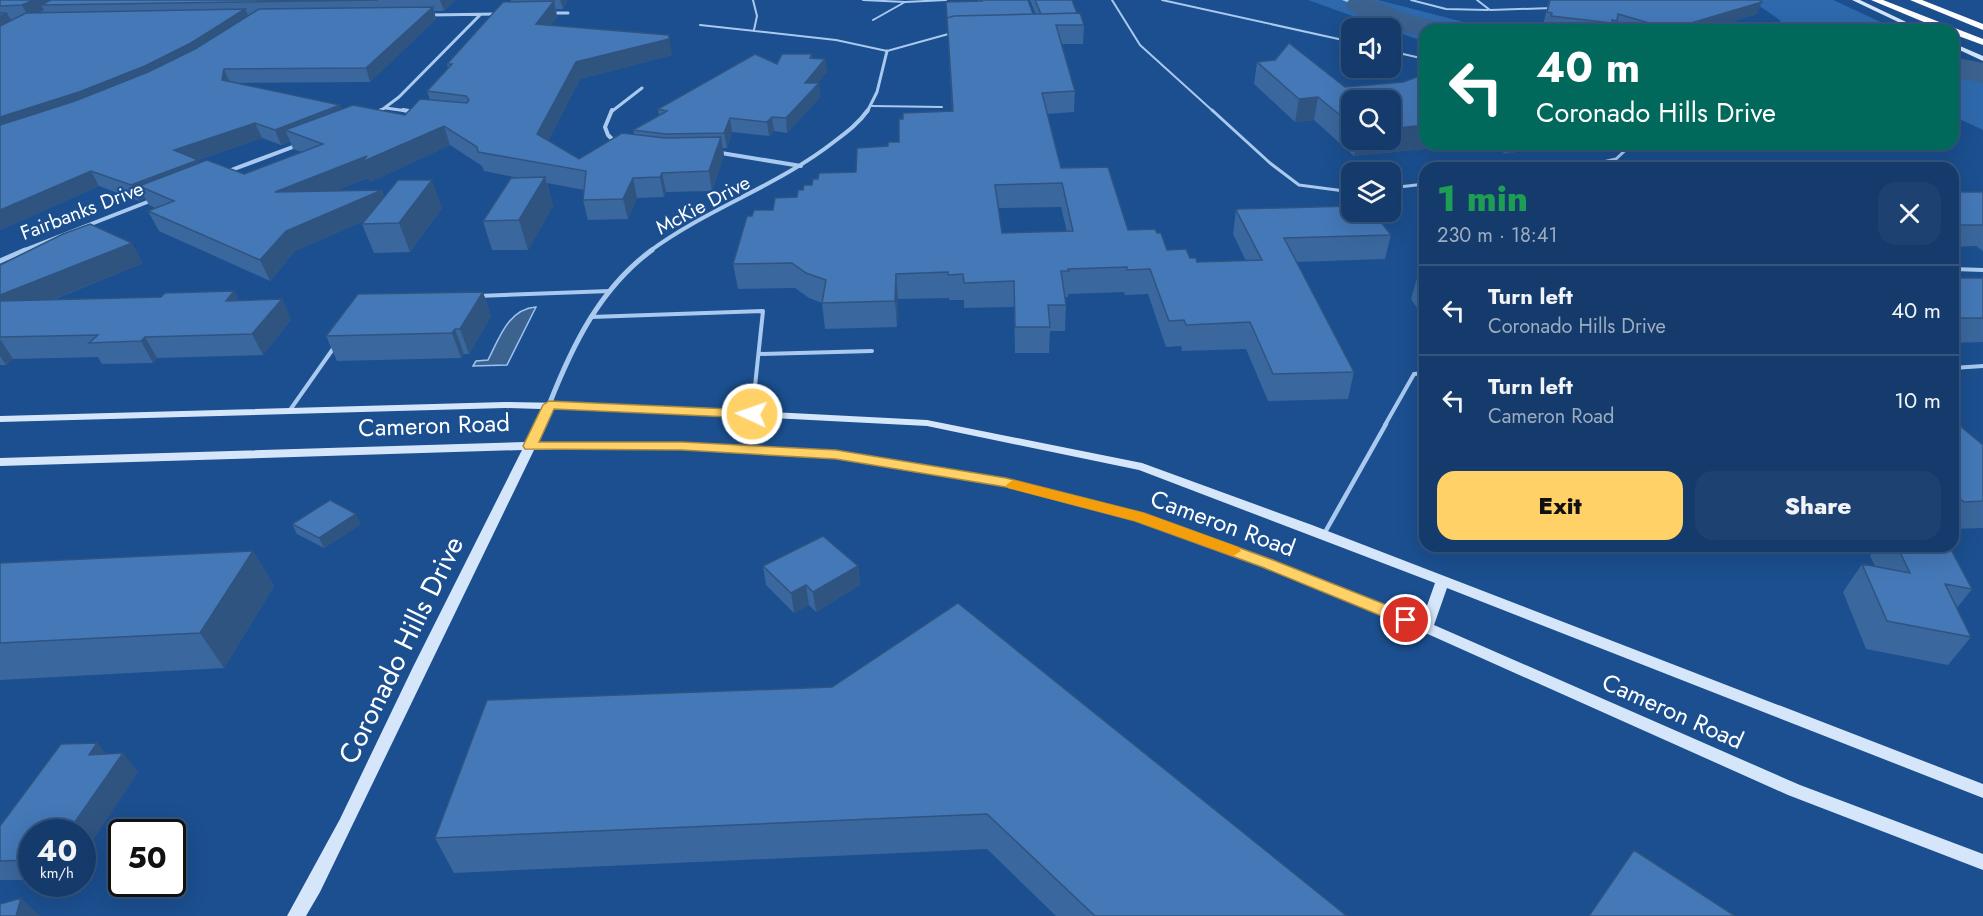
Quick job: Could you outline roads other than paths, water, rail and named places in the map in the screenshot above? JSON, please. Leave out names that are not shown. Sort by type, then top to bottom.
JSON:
[{"type":"highway","points":[[1875,0],[1937,24]]},
{"type":"highway","points":[[1914,0],[1983,27]]},
{"type":"highway","points":[[1932,0],[1983,22]]},
{"type":"highway","points":[[1959,33],[1983,42]]},
{"type":"main road","points":[[1855,0],[1907,24]]},
{"type":"main road","points":[[1959,48],[1983,59]]},
{"type":"main road","name":"Cameron Road","points":[[0,419],[549,405],[927,423],[1142,467],[1324,535],[1983,791]]},
{"type":"main road","name":"Coronado Hills Drive","points":[[296,916],[377,761],[419,668],[549,405]]},
{"type":"main road","name":"Cameron Road","points":[[0,462],[530,446],[682,446],[836,454],[1006,483],[1139,517],[1267,564],[1426,627],[1794,790],[1983,862]]},
{"type":"main road","points":[[1426,627],[1443,581]]},
{"type":"street","points":[[546,13],[568,12]]},
{"type":"street","points":[[376,114],[386,108],[480,14]]},
{"type":"street","points":[[420,15],[502,14]]},
{"type":"street","points":[[872,106],[887,51]]},
{"type":"street","points":[[621,147],[609,137],[605,130],[606,122],[612,108],[642,88]]},
{"type":"street","name":"McKie Drive","points":[[549,405],[574,347],[591,317],[633,263],[669,238],[768,187],[830,147],[872,106]]},
{"type":"street","points":[[386,108],[417,112]]},
{"type":"street","points":[[221,174],[299,144]]},
{"type":"street","points":[[711,152],[739,154],[801,166]]},
{"type":"street","name":"Fairbanks Drive","points":[[0,261],[54,237],[165,195]]},
{"type":"lane","points":[[753,0],[757,16],[754,30]]},
{"type":"lane","points":[[863,0],[905,2],[946,0]]},
{"type":"lane","points":[[1112,0],[1140,45],[1270,163],[1299,185],[1341,193]]},
{"type":"lane","points":[[1162,0],[1341,40]]},
{"type":"lane","points":[[1411,0],[1446,9],[1559,8]]},
{"type":"lane","points":[[1477,0],[1490,10]]},
{"type":"lane","points":[[873,20],[905,2]]},
{"type":"lane","points":[[700,25],[836,40],[887,51],[954,32]]},
{"type":"lane","points":[[1401,54],[1419,58]]},
{"type":"lane","points":[[872,106],[942,107]]},
{"type":"lane","points":[[1609,162],[1630,150]]},
{"type":"lane","points":[[1401,187],[1419,185]]},
{"type":"lane","points":[[1959,269],[1983,270]]},
{"type":"lane","points":[[472,297],[610,291]]},
{"type":"lane","points":[[591,317],[763,311],[752,414]]},
{"type":"lane","points":[[290,410],[340,338]]},
{"type":"lane","points":[[759,354],[872,351]]},
{"type":"lane","points":[[1959,368],[1983,366]]},
{"type":"lane","points":[[1324,535],[1414,374],[1419,374]]},
{"type":"waterway","points":[[1345,0],[1360,5]]},
{"type":"waterway","points":[[1360,5],[1393,19],[1419,26]]},
{"type":"waterway","points":[[1959,68],[1983,73]]}]
